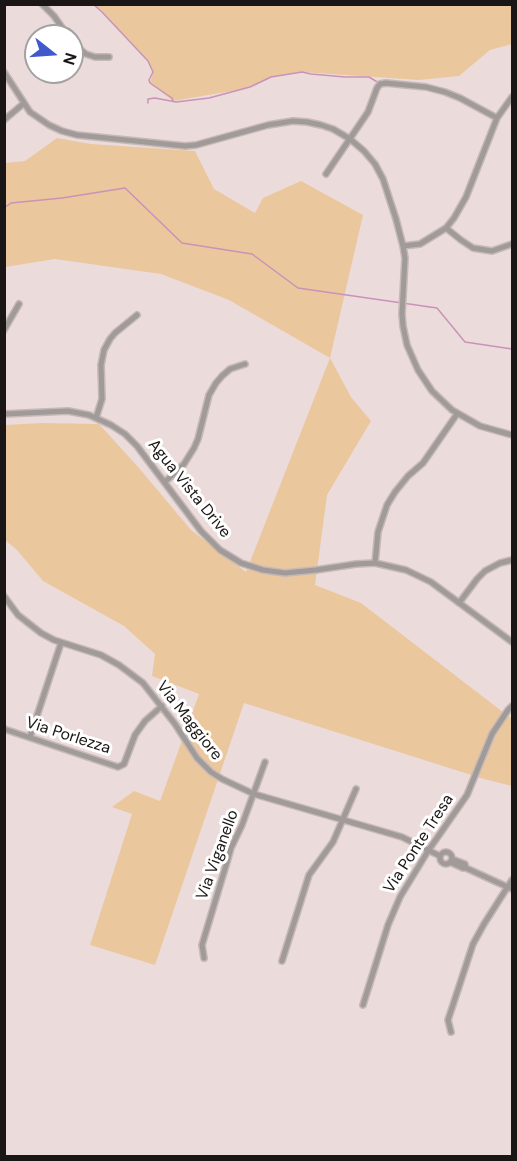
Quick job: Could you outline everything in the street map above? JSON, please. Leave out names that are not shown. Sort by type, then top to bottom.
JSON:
[{"type":"street","points":[[42,4],[60,24]]},
{"type":"street","points":[[84,53],[95,57],[109,57]]},
{"type":"street","points":[[4,72],[30,112],[49,125],[69,134],[185,146],[293,121],[321,125],[350,139],[375,164],[403,246],[406,269],[402,314],[407,345],[418,370],[438,398],[457,414],[480,426],[513,435]]},
{"type":"street","points":[[326,174],[369,112],[380,84],[426,87],[445,92],[497,118]]},
{"type":"street","points":[[403,246],[420,244],[446,228],[458,213],[497,118],[513,97]]},
{"type":"street","points":[[4,120],[23,104]]},
{"type":"street","points":[[446,228],[473,248],[492,251],[513,244]]},
{"type":"street","points":[[4,330],[19,304]]},
{"type":"street","points":[[96,418],[102,399],[101,366],[104,350],[115,333],[137,315]]},
{"type":"street","points":[[165,482],[181,468],[194,448],[209,395],[216,383],[230,369],[245,364]]},
{"type":"street","name":"Agua Vista Drive","points":[[4,414],[63,410],[82,413],[111,425],[143,452],[201,531],[220,550],[241,563],[270,571],[295,573],[375,563],[400,568],[419,575],[513,642]]},
{"type":"street","points":[[375,563],[378,532],[387,504],[405,480],[423,463],[457,414]]},
{"type":"street","points":[[459,603],[485,571],[500,563],[513,560]]},
{"type":"street","name":"Via Maggiore","points":[[4,596],[18,615],[47,637],[101,655],[143,683],[162,706],[193,753],[206,768],[222,780],[254,794],[402,837],[440,856],[442,863],[447,864],[451,861],[510,888]]},
{"type":"street","points":[[30,737],[61,643]]},
{"type":"street","name":"Via Porlezza","points":[[4,729],[118,767],[124,764],[135,735],[145,721],[162,706]]},
{"type":"street","name":"Via Ponte Tresa","points":[[363,1005],[390,918],[408,882],[467,795],[492,734],[513,706]]},
{"type":"street","name":"Via Viganello","points":[[204,958],[202,945],[223,873],[265,762]]},
{"type":"street","points":[[282,961],[309,875],[333,842],[356,789]]},
{"type":"street","points":[[451,1032],[448,1020],[466,961],[477,936],[510,888],[513,880]]},
{"type":"shaded area","points":[[93,5],[512,5],[512,44],[490,50],[459,76],[419,80],[302,72],[271,77],[244,89],[173,101],[150,83],[153,72],[148,61]]},
{"type":"shaded area","points":[[57,138],[91,144],[195,151],[214,189],[255,213],[263,198],[301,181],[363,215],[330,358],[229,300],[161,274],[55,259],[5,267],[5,163],[25,161]]},
{"type":"shaded area","points":[[330,358],[351,397],[371,421],[327,495],[315,585],[361,603],[512,719],[512,786],[244,703],[155,965],[90,945],[132,814],[112,807],[134,791],[160,801],[199,694],[152,676],[155,654],[124,626],[43,581],[17,550],[5,540],[5,425],[99,424],[191,530],[246,572]]},
{"type":"waterway","points":[[93,4],[148,61],[153,72],[150,83],[173,101]]},
{"type":"waterway","points":[[148,103],[148,99],[155,98],[176,102],[209,98],[250,87],[271,77],[302,72],[369,77],[379,83]]},
{"type":"waterway","points":[[4,208],[11,203],[125,188],[182,243],[252,254],[298,288],[437,308],[465,342],[512,349]]}]
